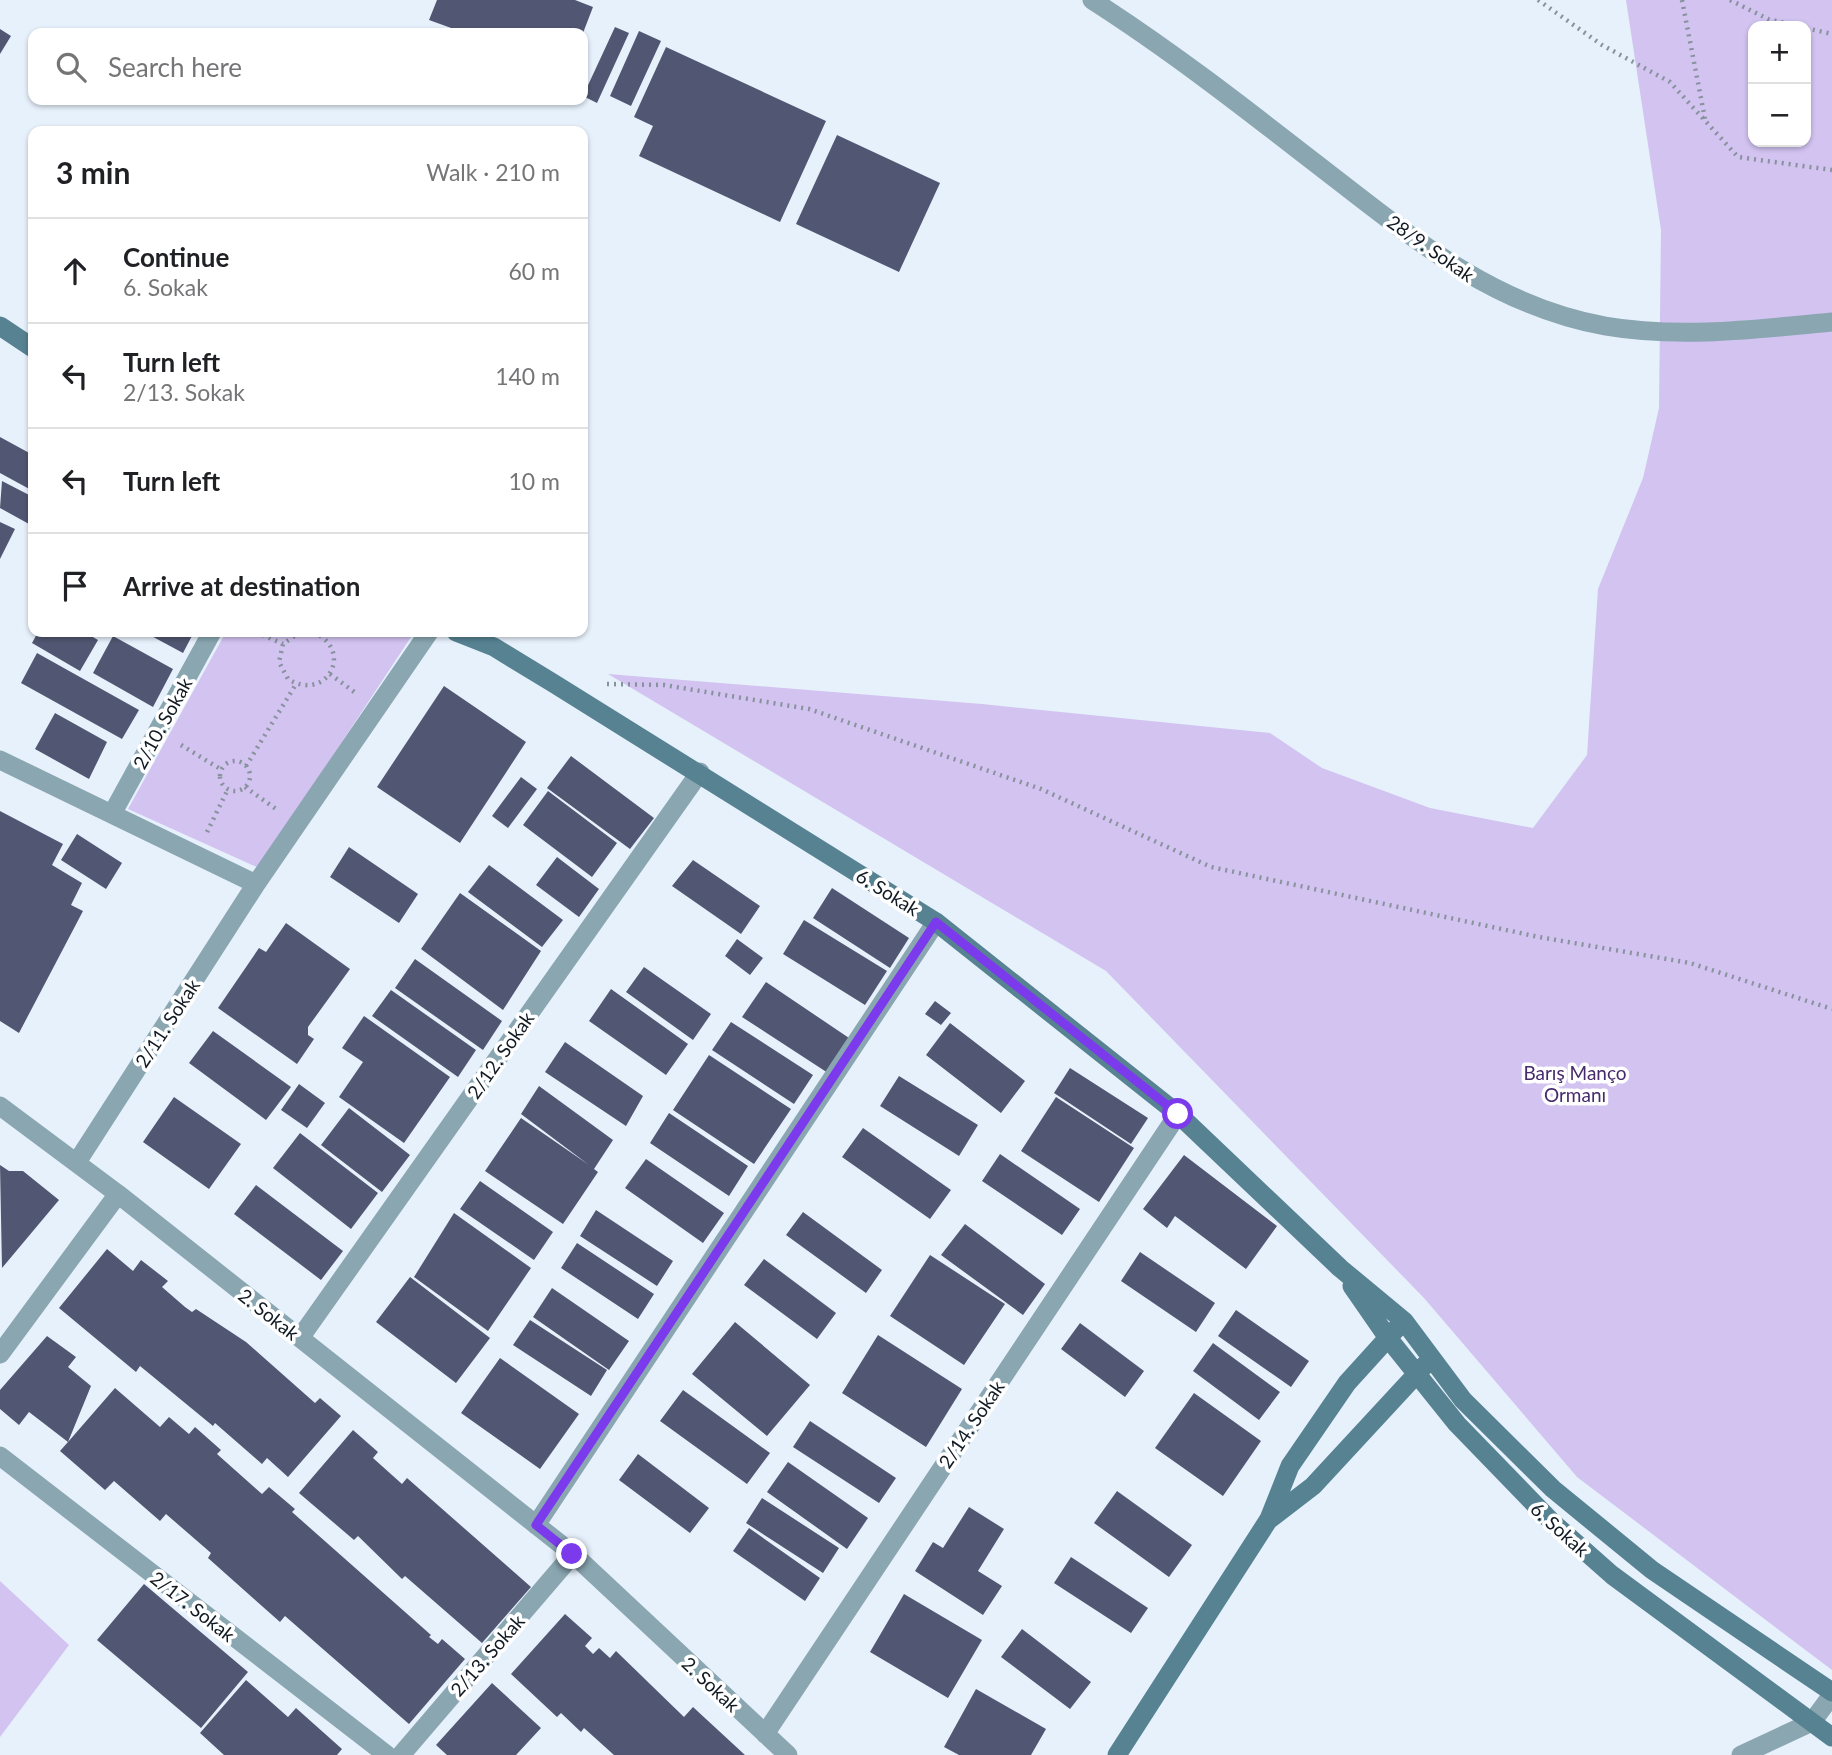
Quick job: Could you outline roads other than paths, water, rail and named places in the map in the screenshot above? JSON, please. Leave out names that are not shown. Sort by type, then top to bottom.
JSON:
[{"type":"main road","points":[[0,326],[28,345]]},
{"type":"main road","name":"6. Sokak","points":[[469,637],[494,647],[699,772],[936,922],[1178,1114],[1340,1268],[1404,1321],[1463,1400],[1563,1497],[1652,1570],[1832,1694]]},
{"type":"main road","name":"6. Sokak","points":[[1340,1268],[1388,1338],[1417,1374],[1501,1473],[1552,1522],[1612,1575],[1832,1737]]},
{"type":"main road","points":[[1116,1755],[1269,1519],[1290,1466],[1348,1383],[1404,1321]]},
{"type":"main road","points":[[1269,1519],[1313,1486],[1432,1358]]},
{"type":"street","name":"28/9. Sokak","points":[[1092,0],[1202,76],[1467,275],[1535,308],[1606,326],[1690,333],[1832,322]]},
{"type":"street","name":"2/10. Sokak","points":[[112,814],[209,637]]},
{"type":"street","name":"2/11. Sokak","points":[[78,1162],[256,884],[426,637]]},
{"type":"street","points":[[0,760],[256,884]]},
{"type":"street","name":"2/12. Sokak","points":[[300,1338],[699,772]]},
{"type":"street","points":[[536,1525],[936,922]]},
{"type":"street","name":"2. Sokak","points":[[0,1106],[78,1162],[572,1554],[788,1755]]},
{"type":"street","name":"2/14. Sokak","points":[[765,1734],[1178,1114]]},
{"type":"street","points":[[0,1354],[118,1194]]},
{"type":"street","name":"2/17. Sokak","points":[[0,1456],[387,1755]]},
{"type":"street","name":"2/13. Sokak","points":[[401,1755],[572,1554]]},
{"type":"street","points":[[1749,1754],[1812,1722],[1832,1694]]},
{"type":"park label","name":"Barış Manço Ormanı","points":[[1575,1083]]}]
